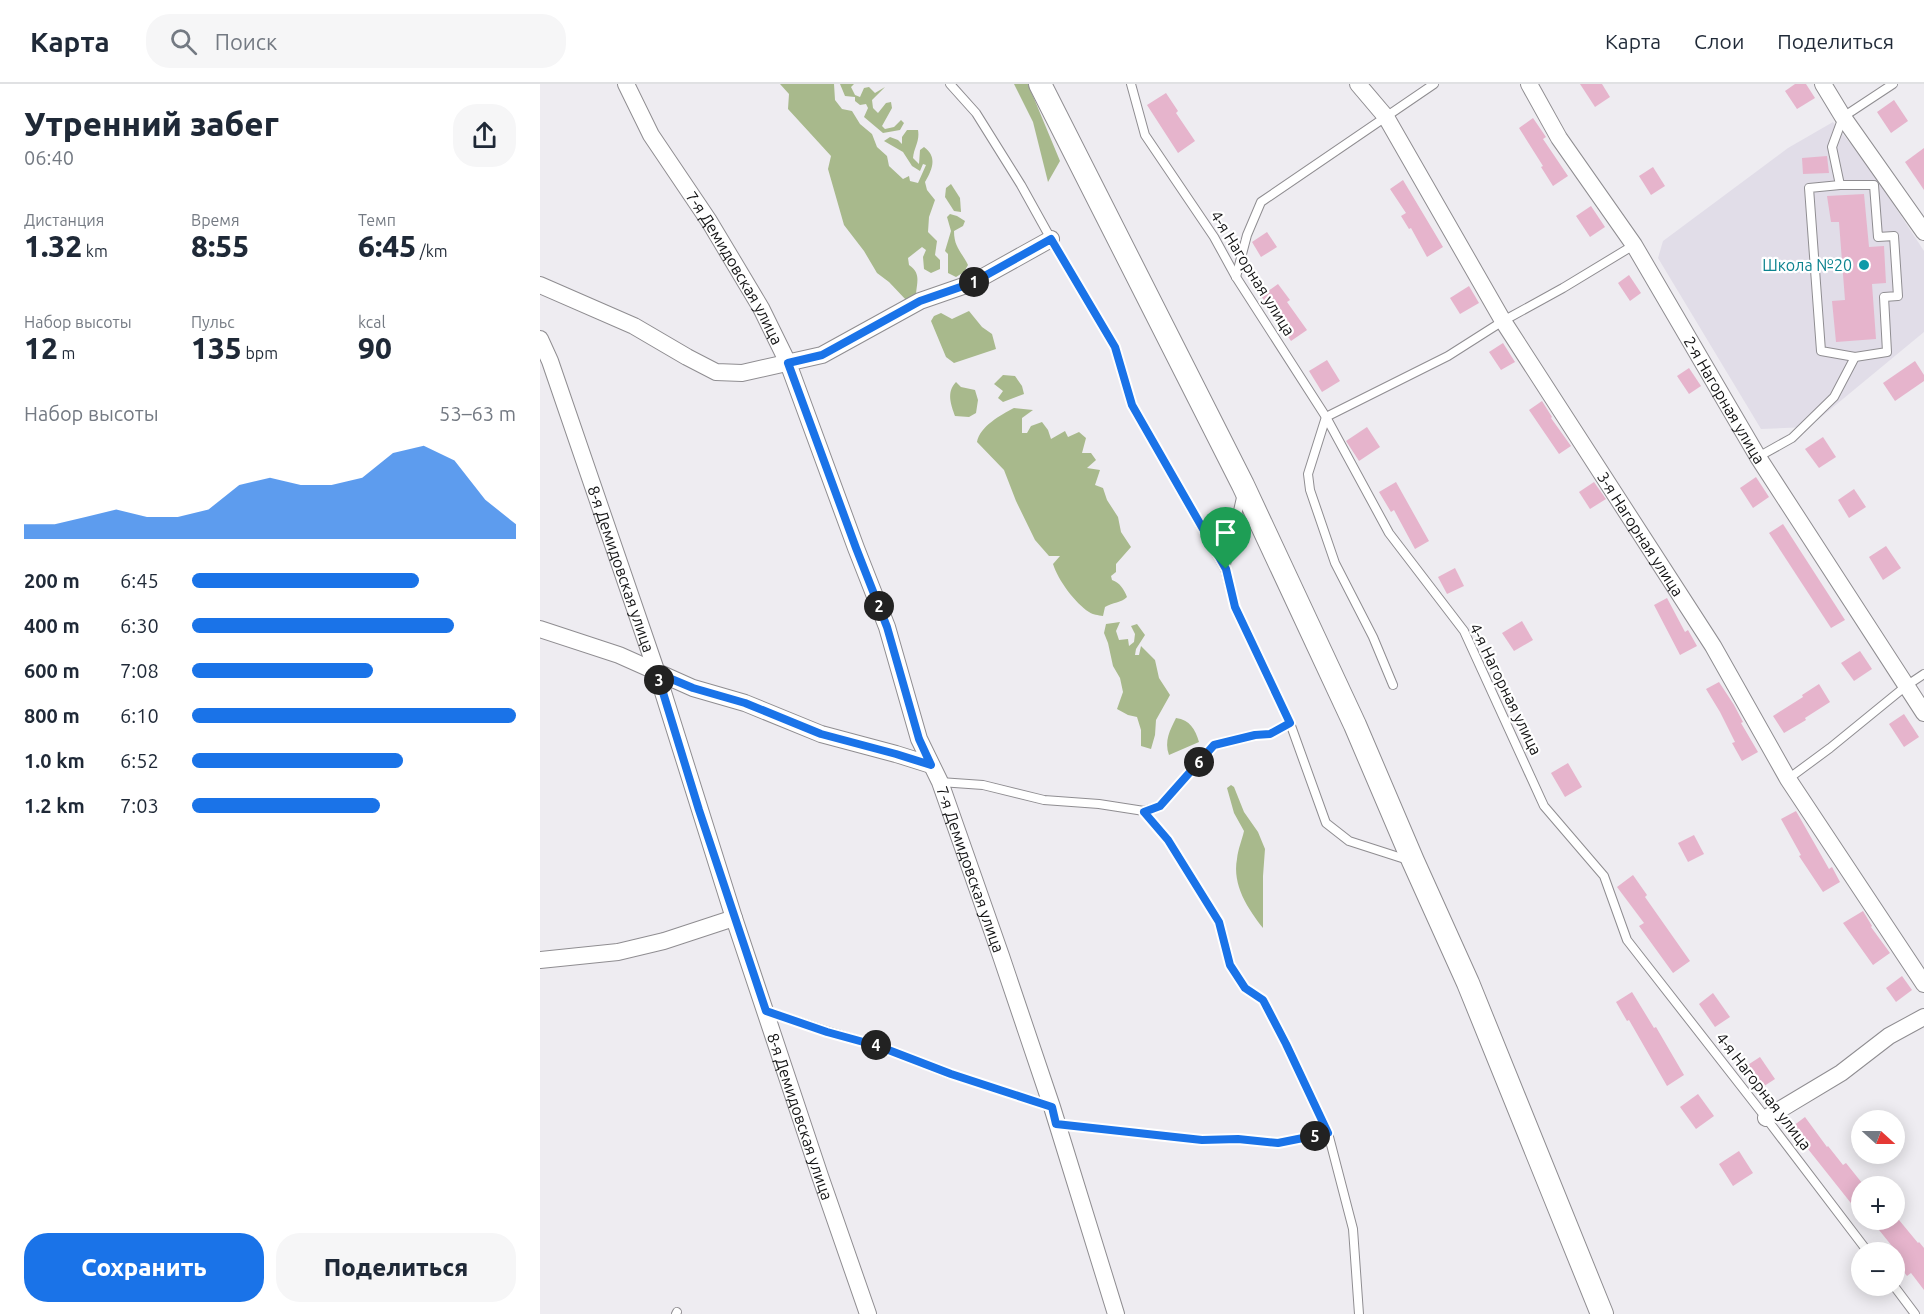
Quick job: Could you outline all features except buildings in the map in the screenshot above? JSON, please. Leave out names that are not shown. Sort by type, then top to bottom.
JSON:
[{"type":"main road","points":[[1040,84],[1243,485],[1355,725],[1468,983],[1602,1314]]},
{"type":"street","name":"7-я Демидовская улица","points":[[626,84],[651,135],[708,221],[761,308],[788,363],[887,627],[919,739],[940,782],[1052,1107],[1116,1314]]},
{"type":"street","name":"3-я Нагорная улица","points":[[1358,84],[1386,117],[1503,321],[1713,646],[1788,779],[1924,984]]},
{"type":"street","name":"2-я Нагорная улица","points":[[1529,84],[1559,138],[1634,245],[1758,458],[1924,713]]},
{"type":"street","points":[[1823,84],[1843,117],[1924,232]]},
{"type":"street","points":[[540,285],[634,326],[716,372],[742,373],[822,355],[920,301],[972,283],[1051,239]]},
{"type":"street","name":"8-я Демидовская улица","points":[[540,339],[550,361],[657,673],[735,918],[868,1314]]},
{"type":"street","points":[[540,629],[619,655],[693,688],[745,703],[821,734],[931,765]]},
{"type":"street","points":[[540,960],[618,952],[664,941],[735,918]]},
{"type":"street","points":[[1766,1118],[1841,1073],[1889,1036],[1924,1017]]},
{"type":"lane","points":[[950,84],[976,113],[1021,185],[1115,347],[1132,405],[1226,569],[1235,607],[1290,723],[1326,823],[1349,842],[1413,861]]},
{"type":"lane","name":"4-я Нагорная улица","points":[[1131,84],[1144,135],[1214,237],[1236,277],[1326,417],[1389,533],[1464,631],[1544,806],[1604,876],[1627,940],[1861,1242]]},
{"type":"lane","points":[[1236,277],[1247,235],[1261,202],[1434,84]]},
{"type":"lane","points":[[1840,185],[1832,147],[1843,117],[1893,84]]},
{"type":"lane","points":[[1840,185],[1874,185],[1878,237],[1894,236],[1898,296],[1884,297],[1887,352],[1855,357],[1821,351],[1809,188],[1840,185]]},
{"type":"lane","points":[[1393,685],[1373,637],[1335,563],[1310,490],[1308,474],[1326,417],[1448,356],[1503,321],[1634,245]]},
{"type":"lane","points":[[1758,458],[1792,438],[1834,397],[1855,357]]},
{"type":"lane","points":[[1226,569],[1243,485]]},
{"type":"lane","points":[[1788,779],[1830,748],[1905,686],[1924,674]]},
{"type":"lane","points":[[940,782],[983,785],[1044,800],[1099,804],[1144,812],[1160,806],[1214,745],[1255,735],[1270,734],[1290,723]]},
{"type":"lane","points":[[1144,812],[1168,840],[1219,922],[1230,965],[1245,988],[1263,1000],[1328,1133],[1353,1229],[1359,1314]]},
{"type":"lane","points":[[766,1011],[827,1032],[878,1046],[951,1074],[1052,1107]]},
{"type":"lane","points":[[1056,1124],[1202,1140],[1238,1139],[1278,1143],[1328,1133]]},
{"type":"lane","points":[[1901,1296],[1915,1314]]},
{"type":"shaded area","points":[[1833,122],[1867,164],[1924,251],[1924,332],[1809,427],[1761,429],[1658,258],[1663,241],[1788,148]]},
{"type":"green space","points":[[780,84],[834,84],[835,100],[842,109],[852,111],[860,124],[872,134],[877,147],[887,156],[889,166],[903,179],[909,176],[910,181],[918,183],[926,165],[923,164],[920,171],[912,166],[903,152],[884,141],[890,137],[902,144],[902,137],[907,130],[918,130],[913,158],[919,164],[920,150],[924,147],[932,159],[925,182],[927,190],[935,200],[929,217],[928,232],[937,241],[935,255],[940,260],[940,269],[931,273],[924,269],[923,257],[926,250],[922,247],[908,258],[909,265],[917,275],[917,282],[916,294],[907,301],[877,273],[844,225],[828,169],[831,156],[788,109],[789,94]]},
{"type":"green space","points":[[840,84],[854,84],[851,87],[855,95],[860,97],[864,88],[869,87],[875,93],[885,87],[872,100],[873,108],[878,113],[886,103],[891,102],[892,108],[882,126],[885,129],[894,127],[901,120],[904,123],[900,130],[883,133],[864,117],[868,108],[866,104],[860,105],[855,101],[855,97],[845,96]]},
{"type":"green space","points":[[1014,84],[1028,84],[1060,161],[1048,182],[1033,122]]},
{"type":"green space","points":[[951,184],[960,198],[961,212],[954,211],[945,197],[946,188]]},
{"type":"green space","points":[[950,214],[965,221],[963,226],[954,231],[954,236],[968,265],[964,272],[956,277],[948,273],[948,254],[945,251],[951,231],[947,217]]},
{"type":"green space","points":[[969,311],[982,327],[992,334],[996,349],[954,363],[946,357],[931,321],[934,316],[941,313],[952,319]]},
{"type":"green space","points":[[1003,375],[1015,376],[1024,394],[1003,402],[998,398],[1003,391],[994,384]]},
{"type":"green space","points":[[956,382],[961,387],[975,390],[978,400],[976,413],[969,417],[955,416],[950,394]]},
{"type":"green space","points":[[1014,408],[1033,410],[1022,418],[1022,433],[1027,433],[1031,426],[1042,422],[1051,439],[1065,431],[1068,437],[1079,432],[1086,438],[1082,453],[1091,453],[1096,460],[1087,468],[1100,470],[1095,485],[1103,488],[1107,500],[1118,517],[1121,532],[1131,547],[1116,564],[1116,572],[1111,576],[1112,580],[1125,591],[1127,597],[1105,607],[1103,616],[1089,612],[1068,591],[1053,564],[1060,556],[1049,556],[1035,540],[1004,470],[977,442],[987,426]]},
{"type":"green space","points":[[1120,622],[1116,631],[1119,640],[1128,639],[1129,646],[1134,642],[1135,634],[1131,626],[1137,624],[1145,635],[1135,655],[1139,655],[1141,646],[1155,660],[1159,678],[1170,695],[1156,720],[1151,749],[1141,746],[1141,730],[1137,717],[1117,709],[1123,692],[1104,633],[1106,624]]},
{"type":"green space","points":[[1176,718],[1191,726],[1199,742],[1169,755],[1167,740]]},
{"type":"green space","points":[[1231,785],[1265,849],[1263,928],[1247,905],[1239,887],[1236,869],[1244,831],[1234,813],[1227,788]]},
{"type":"place","name":"Школа №20","points":[[1864,265]]},
{"type":"route","points":[[1051,239],[1115,347],[1132,405],[1226,569],[1235,607],[1290,723],[1270,734],[1255,735],[1214,745],[1160,806],[1144,812],[1168,840],[1219,922],[1230,965],[1245,988],[1263,1000],[1328,1133],[1278,1143],[1238,1139],[1202,1140],[1056,1124],[1052,1107],[951,1074],[878,1046],[827,1032],[766,1011],[699,810],[657,673],[693,688],[745,703],[821,734],[931,765],[919,739],[887,627],[788,363],[822,355],[920,301],[972,283],[1051,239]]}]
